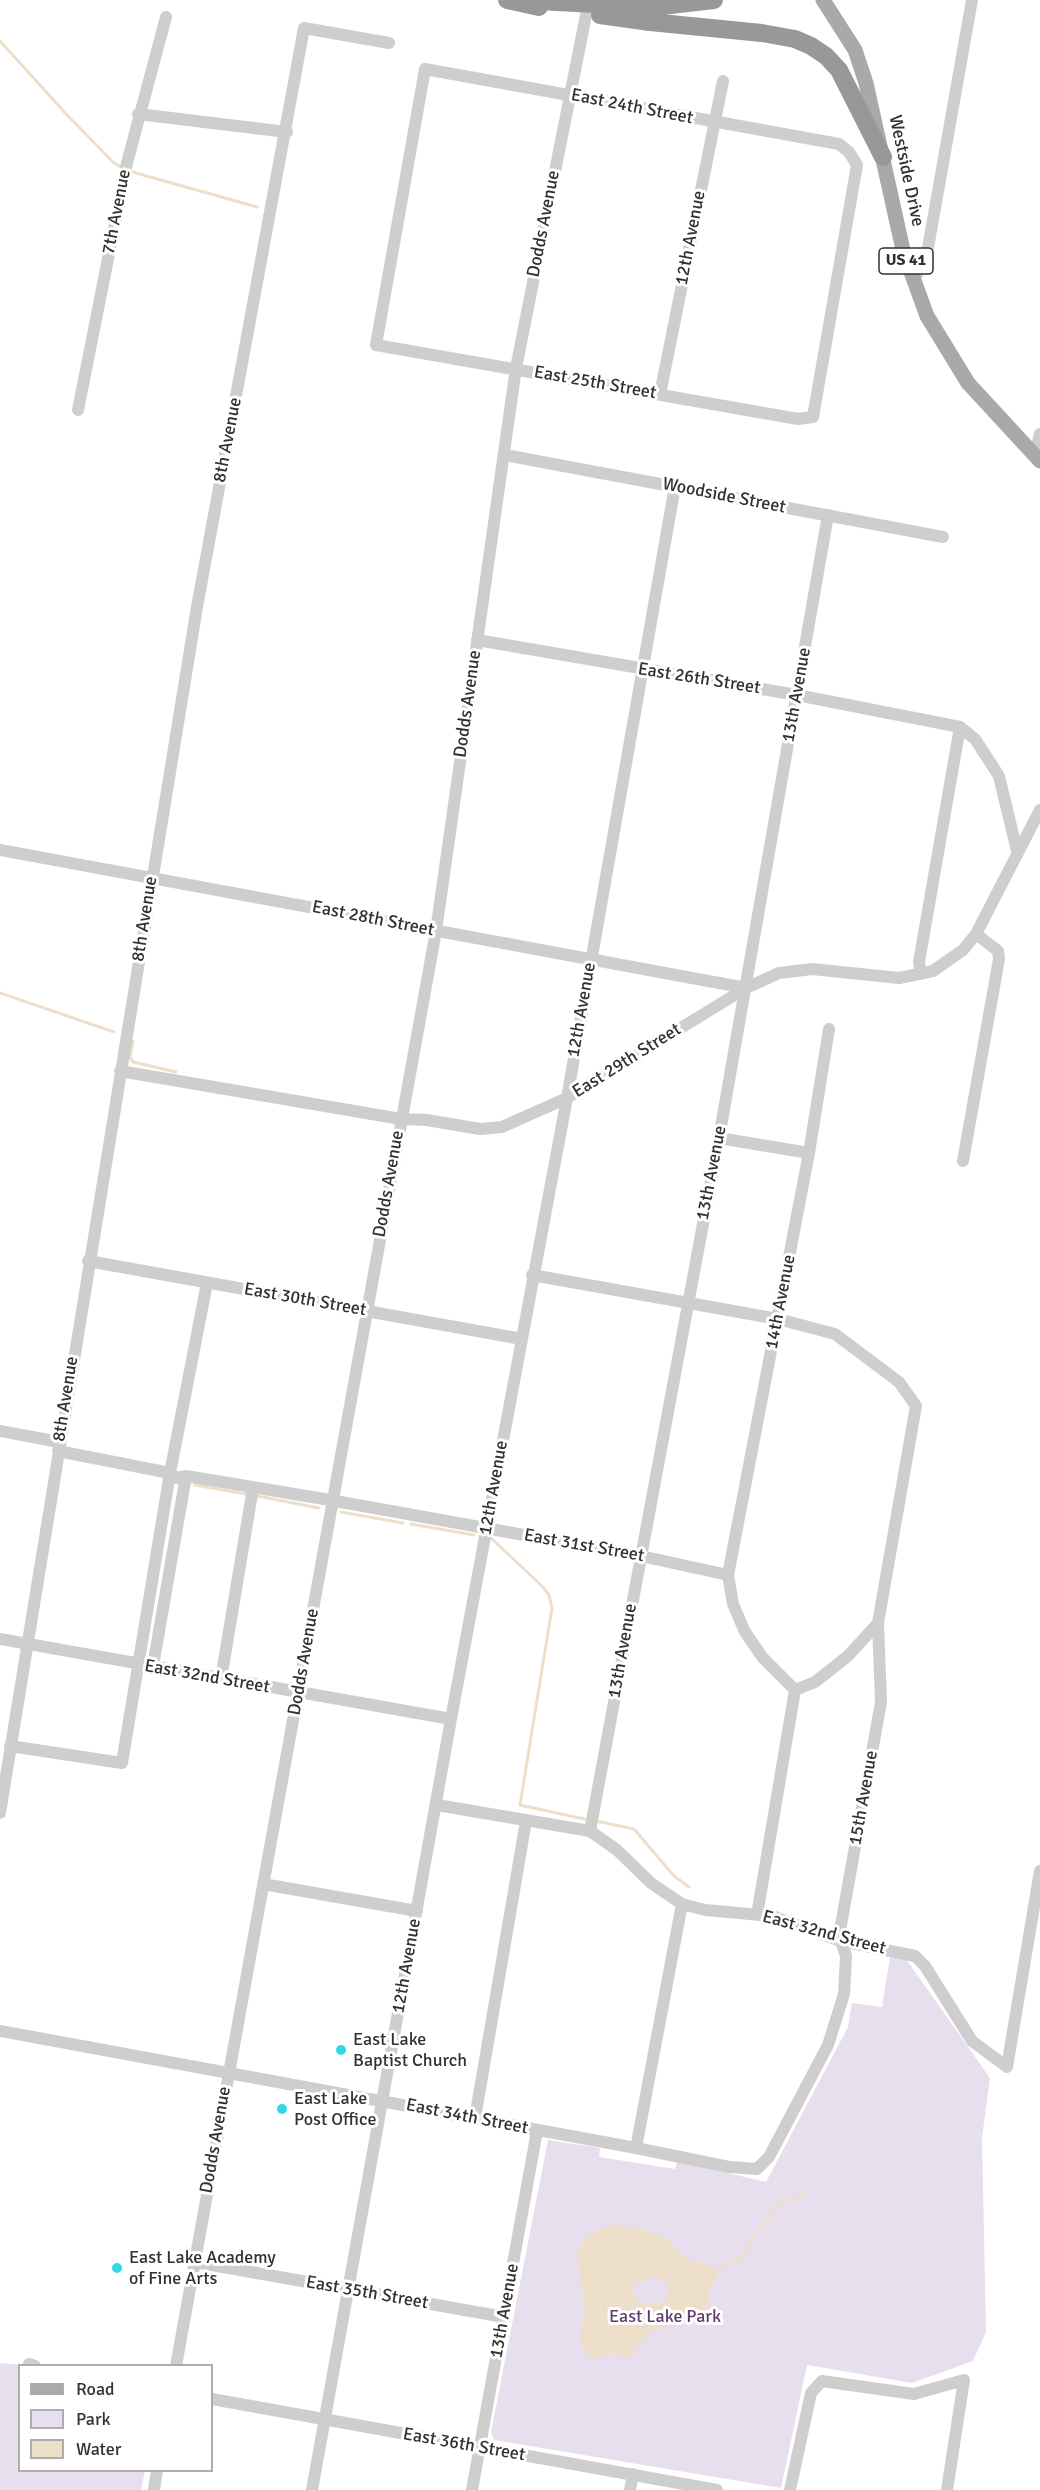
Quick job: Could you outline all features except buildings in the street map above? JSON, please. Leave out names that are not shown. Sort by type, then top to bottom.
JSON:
[{"type":"highway","points":[[507,0],[651,14],[795,39],[826,56],[839,70],[883,157]]},
{"type":"highway","points":[[651,14],[714,0]]},
{"type":"main road","name":"Westside Drive","points":[[823,0],[855,50],[874,110],[903,250],[931,323],[968,382],[1038,458]]},
{"type":"street","name":"Dodds Avenue","points":[[176,2364],[436,931],[516,368],[589,0]]},
{"type":"street","points":[[913,281],[926,259],[972,0]]},
{"type":"street","name":"7th Avenue","points":[[78,410],[127,163],[138,114],[166,17]]},
{"type":"street","name":"8th Avenue","points":[[0,1813],[152,877],[220,482],[287,132],[304,28],[389,44]]},
{"type":"street","name":"East 24th Street","points":[[376,345],[425,69],[839,144],[849,152],[857,165],[813,417]]},
{"type":"street","name":"12th Avenue","points":[[660,394],[723,81]]},
{"type":"street","points":[[138,114],[287,132]]},
{"type":"street","name":"East 25th Street","points":[[376,345],[798,419],[813,417]]},
{"type":"street","points":[[1038,458],[1040,434]]},
{"type":"street","name":"Woodside Street","points":[[505,455],[943,537]]},
{"type":"street","name":"12th Avenue","points":[[312,2490],[437,1805],[450,1719],[567,1098],[675,486]]},
{"type":"street","name":"13th Avenue","points":[[590,1831],[719,1138],[828,515]]},
{"type":"street","name":"East 26th Street","points":[[477,640],[796,695],[960,727]]},
{"type":"street","points":[[921,974],[919,962],[960,727],[975,739],[999,776],[1017,851]]},
{"type":"street","name":"East 29th Street","points":[[120,1071],[401,1119],[427,1120],[480,1129],[502,1126],[567,1098],[746,988],[779,973],[812,969],[899,978],[921,974],[948,962],[963,950],[976,934],[1040,810]]},
{"type":"street","name":"East 28th Street","points":[[0,850],[746,988]]},
{"type":"street","points":[[963,1161],[999,959],[998,951],[976,934]]},
{"type":"street","name":"14th Avenue","points":[[728,1575],[778,1319],[829,1029]]},
{"type":"street","points":[[719,1138],[808,1153]]},
{"type":"street","name":"East 30th Street","points":[[88,1260],[522,1339]]},
{"type":"street","points":[[532,1275],[778,1319]]},
{"type":"street","points":[[10,1746],[122,1763],[170,1473],[207,1283]]},
{"type":"street","name":"15th Avenue","points":[[757,2169],[769,2157],[828,2045],[844,1994],[846,1956],[841,1941],[841,1925],[881,1702],[878,1623],[916,1406],[899,1382],[835,1334],[778,1319]]},
{"type":"street","name":"East 31st Street","points":[[0,1431],[170,1473],[176,1478],[186,1476],[332,1501],[641,1556],[728,1575]]},
{"type":"street","points":[[153,1666],[186,1476]]},
{"type":"street","points":[[221,1678],[253,1488]]},
{"type":"street","points":[[728,1575],[733,1604],[745,1632],[763,1658],[795,1690]]},
{"type":"street","points":[[795,1690],[815,1682],[848,1656],[878,1623]]},
{"type":"street","name":"East 32nd Street","points":[[0,1639],[450,1719]]},
{"type":"street","points":[[757,1915],[795,1690]]},
{"type":"street","name":"East 32nd Street","points":[[437,1805],[590,1831],[617,1850],[651,1883],[682,1904],[705,1910],[772,1916],[841,1941],[915,1956],[925,1966],[972,2041],[1007,2067],[1040,1871]]},
{"type":"street","points":[[474,2118],[526,1821]]},
{"type":"street","points":[[263,1884],[417,1911]]},
{"type":"street","points":[[636,2148],[682,1904]]},
{"type":"street","name":"East 34th Street","points":[[0,2031],[729,2167],[757,2169]]},
{"type":"street","name":"13th Avenue","points":[[472,2490],[537,2131]]},
{"type":"street","name":"East 35th Street","points":[[195,2262],[504,2317]]},
{"type":"street","points":[[790,2490],[811,2393],[822,2381],[914,2394],[964,2380],[948,2490]]},
{"type":"street","name":"East 36th Street","points":[[213,2399],[717,2490]]},
{"type":"street","points":[[154,2490],[157,2472]]},
{"type":"street","points":[[630,2490],[633,2474]]},
{"type":"green space","name":"East Lake Park","points":[[890,1957],[906,1959],[990,2078],[982,2138],[986,2332],[973,2361],[912,2383],[807,2365],[781,2488],[494,2440],[491,2432],[548,2140],[600,2148],[599,2157],[675,2169],[677,2161],[766,2182],[848,2027],[852,2003],[882,2007]]},
{"type":"green space","points":[[0,2363],[18,2365],[18,2472],[145,2472],[141,2490],[0,2490]]},
{"type":"water","points":[[618,2225],[646,2230],[664,2237],[687,2260],[706,2263],[718,2274],[709,2289],[708,2307],[699,2318],[651,2332],[637,2347],[634,2356],[607,2354],[592,2360],[579,2343],[585,2308],[577,2257],[584,2239],[600,2228]],"holes":[[[653,2276],[667,2282],[668,2295],[665,2301],[657,2304],[642,2304],[636,2300],[633,2289],[636,2283]]]},
{"type":"waterway","points":[[0,41],[68,116],[114,163],[123,168]]},
{"type":"waterway","points":[[129,171],[257,207]]},
{"type":"waterway","points":[[0,993],[114,1032]]},
{"type":"waterway","points":[[133,1041],[130,1057],[133,1062],[176,1072]]},
{"type":"waterway","points":[[195,1485],[246,1494]]},
{"type":"waterway","points":[[257,1496],[319,1508]]},
{"type":"waterway","points":[[341,1512],[403,1523]]},
{"type":"waterway","points":[[411,1524],[474,1535]]},
{"type":"waterway","points":[[491,1538],[543,1587],[549,1595],[552,1608],[520,1805],[589,1820]]},
{"type":"waterway","points":[[596,1821],[634,1829],[674,1876],[689,1887]]},
{"type":"waterway","points":[[714,2272],[744,2256],[751,2238],[767,2221],[776,2203],[800,2197],[805,2191]]},
{"type":"place","name":"East Lake Baptist Church","points":[[341,2050]]},
{"type":"place","name":"East Lake Post Office","points":[[282,2109]]},
{"type":"place","name":"East Lake Academy of Fine Arts","points":[[117,2268]]}]
